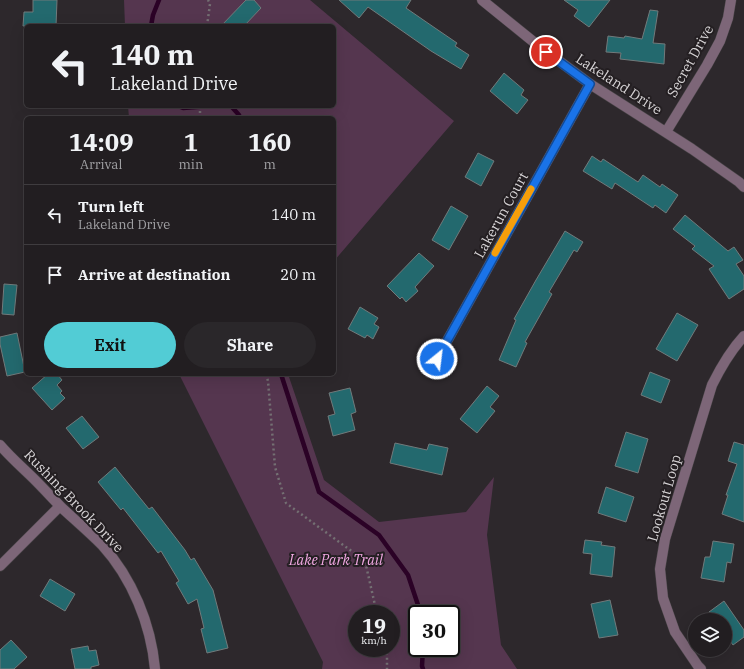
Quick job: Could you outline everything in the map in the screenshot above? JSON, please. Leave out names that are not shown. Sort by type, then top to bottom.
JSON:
[{"type":"street","name":"Lakeland Drive","points":[[482,0],[535,43],[590,84],[692,149],[744,187]]},
{"type":"street","name":"Secret Drive","points":[[666,132],[720,41],[728,18],[731,0]]},
{"type":"street","name":"Lakerun Court","points":[[437,359],[590,84]]},
{"type":"street","name":"Lookout Loop","points":[[701,669],[675,632],[663,598],[660,569],[665,539],[712,385],[727,356],[744,336]]},
{"type":"street","name":"Rushing Brook Drive","points":[[0,445],[102,546],[118,566],[130,585],[144,617],[149,634],[155,669]]},
{"type":"street","points":[[0,566],[60,506]]},
{"type":"path","points":[[207,24],[210,4],[208,0]]},
{"type":"path","points":[[267,376],[275,467],[286,503],[365,561],[375,605]]},
{"type":"path","points":[[387,657],[387,669]]},
{"type":"green space","points":[[124,0],[310,0],[454,121],[336,259],[336,116],[129,116],[128,108],[336,108],[336,24],[125,24]]},
{"type":"green space","name":"Lake Park Trail","points":[[180,376],[289,376],[324,480],[379,522],[466,512],[494,477],[487,535],[501,645],[517,669],[322,669],[323,662]]},
{"type":"building","points":[[33,0],[57,0],[56,24],[24,24],[23,26],[24,12],[33,12]]},
{"type":"building","points":[[246,0],[254,0],[261,8],[246,24],[223,24]]},
{"type":"building","points":[[339,0],[411,0],[406,8],[457,43],[455,46],[469,55],[461,69],[431,51],[368,7],[359,18]]},
{"type":"building","points":[[564,0],[610,0],[589,27],[574,16],[578,10]]},
{"type":"building","points":[[650,10],[658,11],[653,43],[665,44],[664,64],[620,59],[621,53],[606,52],[608,36],[624,38],[625,36],[642,39]]},
{"type":"building","points":[[504,73],[524,90],[521,95],[528,100],[517,114],[490,91]]},
{"type":"building","points":[[478,153],[494,161],[481,186],[465,177]]},
{"type":"building","points":[[592,156],[601,162],[603,159],[638,182],[643,175],[660,187],[662,184],[678,195],[666,213],[655,205],[653,208],[615,183],[612,189],[583,171]]},
{"type":"building","points":[[451,206],[468,216],[449,250],[432,240]]},
{"type":"building","points":[[685,215],[728,251],[734,247],[743,260],[736,264],[744,276],[744,289],[729,299],[709,269],[714,266],[692,249],[695,246],[673,229]]},
{"type":"building","points":[[565,231],[583,242],[577,252],[574,250],[549,292],[552,294],[525,342],[527,343],[516,367],[499,360],[516,320],[514,319]]},
{"type":"building","points":[[419,253],[434,266],[415,287],[418,291],[406,302],[402,297],[400,299],[387,286]]},
{"type":"building","points":[[4,284],[17,285],[14,315],[2,314]]},
{"type":"building","points":[[360,307],[378,318],[374,324],[379,327],[373,339],[367,335],[365,338],[348,329]]},
{"type":"building","points":[[677,313],[698,325],[677,361],[656,349]]},
{"type":"building","points":[[17,333],[24,372],[7,376],[0,344],[0,337]]},
{"type":"building","points":[[650,372],[670,380],[661,403],[641,395]]},
{"type":"building","points":[[46,376],[59,376],[62,380],[57,385],[62,391],[60,393],[65,398],[52,410],[32,388]]},
{"type":"building","points":[[487,386],[499,396],[490,407],[495,411],[477,433],[460,419]]},
{"type":"building","points":[[350,388],[356,412],[351,414],[355,430],[333,436],[328,416],[335,414],[329,393]]},
{"type":"building","points":[[82,416],[99,437],[83,449],[66,428]]},
{"type":"building","points":[[626,432],[648,439],[638,473],[615,466]]},
{"type":"building","points":[[734,442],[744,445],[744,522],[722,514],[728,495],[726,495],[737,464],[728,461]]},
{"type":"building","points":[[395,443],[427,450],[429,444],[448,448],[442,475],[390,463]]},
{"type":"building","points":[[115,467],[149,509],[152,507],[191,560],[194,558],[213,590],[228,648],[207,653],[201,629],[204,628],[197,599],[188,604],[176,583],[179,581],[161,551],[158,553],[123,508],[121,510],[98,482]]},
{"type":"building","points":[[606,487],[634,497],[626,522],[598,513]]},
{"type":"building","points":[[585,540],[602,542],[601,545],[615,547],[612,577],[590,574],[592,554],[583,553]]},
{"type":"building","points":[[713,541],[734,544],[731,563],[727,562],[724,582],[701,578],[705,557],[710,557]]},
{"type":"building","points":[[50,579],[75,594],[65,611],[40,596]]},
{"type":"building","points":[[610,600],[618,635],[599,638],[591,604]]},
{"type":"building","points":[[724,601],[744,630],[744,637],[733,645],[732,613],[709,612]]},
{"type":"building","points":[[11,640],[27,657],[14,669],[0,669],[0,650]]},
{"type":"building","points":[[88,646],[89,651],[96,650],[99,665],[91,667],[91,669],[75,669],[71,649]]},
{"type":"waterway","points":[[151,24],[159,0]]},
{"type":"waterway","points":[[233,108],[239,116]]},
{"type":"waterway","points":[[282,376],[319,492],[379,535],[408,575],[418,605]]},
{"type":"waterway","points":[[422,657],[423,669]]},
{"type":"slow traffic","points":[[495,253],[531,189]]},
{"type":"route","points":[[437,359],[590,84],[546,52]]}]
